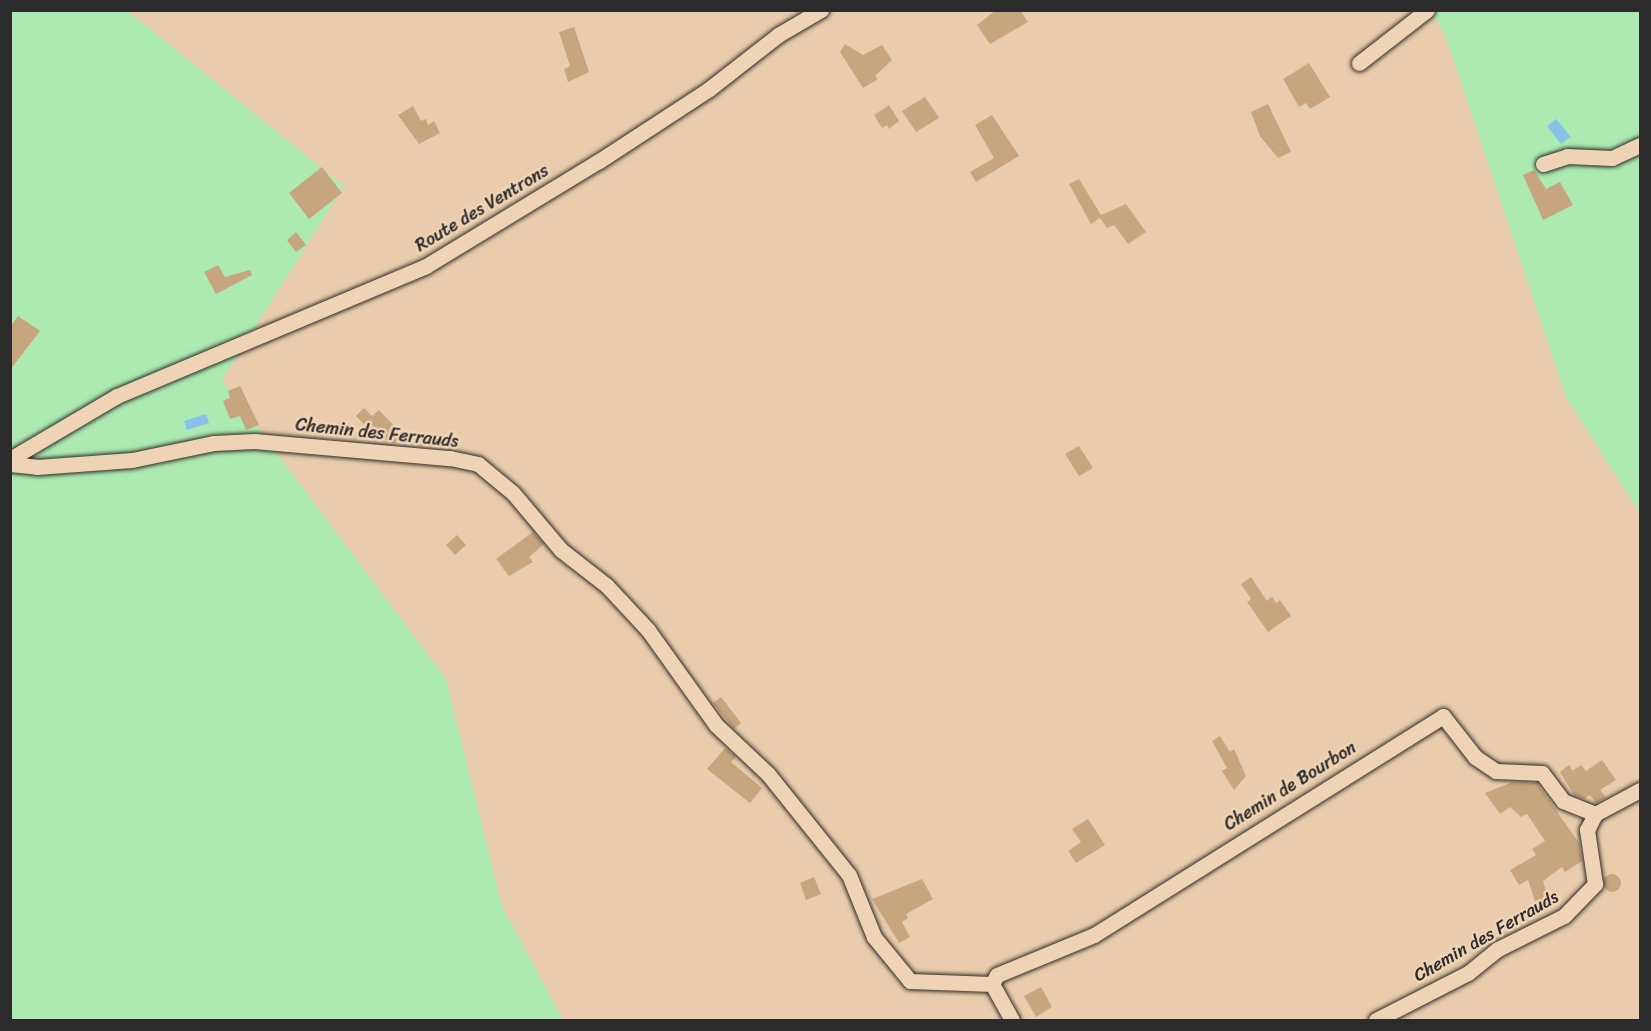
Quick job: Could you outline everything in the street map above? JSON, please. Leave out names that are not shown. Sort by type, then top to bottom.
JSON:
[{"type":"street","name":"Route des Ventrons","points":[[10,461],[117,396],[426,266],[599,161],[709,88],[778,35],[821,10]]},
{"type":"street","points":[[1359,63],[1427,10]]},
{"type":"street","points":[[1544,164],[1567,156],[1612,158],[1641,145]]},
{"type":"street","name":"Chemin des Ferrauds","points":[[10,461],[37,467],[132,460],[214,443],[254,441],[450,458],[478,464],[513,493],[561,550],[607,586],[648,630],[716,725],[768,774],[849,875],[874,937],[910,981],[992,984]]},
{"type":"street","name":"Chemin de Bourbon","points":[[992,984],[997,975],[1094,935],[1443,716],[1475,757],[1496,771],[1542,773],[1563,801],[1594,814]]},
{"type":"street","points":[[1594,814],[1641,790]]},
{"type":"street","name":"Chemin des Ferrauds","points":[[1376,1020],[1468,973],[1498,949],[1564,916],[1594,884],[1587,830],[1594,814]]},
{"type":"street","points":[[992,984],[1012,1020]]},
{"type":"green space","points":[[10,11],[128,11],[344,186],[222,380],[446,679],[502,906],[563,1020],[11,1020]]},
{"type":"green space","points":[[1431,11],[1640,11],[1640,513],[1566,397],[1445,35]]},
{"type":"water","points":[[1556,119],[1571,137],[1561,144],[1547,126]]},
{"type":"water","points":[[206,414],[209,423],[187,430],[184,421]]},
{"type":"building","points":[[996,10],[1020,10],[1028,22],[990,44],[977,25]]},
{"type":"building","points":[[574,27],[589,72],[568,82],[564,69],[570,66],[559,32]]},
{"type":"building","points":[[845,44],[863,55],[882,45],[892,60],[875,76],[878,79],[863,88],[840,52]]},
{"type":"building","points":[[1309,63],[1330,97],[1310,109],[1306,103],[1299,107],[1283,79]]},
{"type":"building","points":[[925,97],[939,118],[916,132],[902,111]]},
{"type":"building","points":[[1268,104],[1291,152],[1278,158],[1260,136],[1251,112]]},
{"type":"building","points":[[889,105],[899,121],[889,129],[887,125],[882,128],[874,115]]},
{"type":"building","points":[[413,106],[421,121],[426,119],[428,125],[434,121],[440,133],[419,144],[398,115]]},
{"type":"building","points":[[992,115],[1019,156],[976,182],[970,172],[994,158],[975,125]]},
{"type":"building","points":[[322,167],[342,193],[309,219],[289,193]]},
{"type":"building","points":[[1534,170],[1546,189],[1560,182],[1573,205],[1543,220],[1523,175]]},
{"type":"building","points":[[1079,179],[1101,215],[1126,204],[1146,232],[1128,244],[1114,225],[1107,228],[1100,218],[1091,224],[1069,184]]},
{"type":"building","points":[[296,232],[306,245],[296,252],[287,240]]},
{"type":"building","points":[[218,265],[225,277],[250,270],[252,275],[216,294],[204,272]]},
{"type":"building","points":[[18,316],[40,331],[10,370],[10,327]]},
{"type":"building","points":[[240,386],[259,425],[246,430],[240,416],[230,419],[223,401],[230,398],[228,391]]},
{"type":"building","points":[[364,408],[372,416],[379,410],[403,435],[394,443],[389,443],[367,421],[364,424],[356,416]]},
{"type":"building","points":[[1079,446],[1093,468],[1079,476],[1065,454]]},
{"type":"building","points":[[533,532],[544,544],[529,557],[533,562],[509,576],[496,559]]},
{"type":"building","points":[[457,535],[466,545],[455,555],[446,545]]},
{"type":"building","points":[[1251,577],[1267,601],[1272,597],[1276,603],[1280,600],[1291,616],[1268,632],[1247,602],[1251,599],[1241,584]]},
{"type":"building","points":[[721,697],[741,723],[734,729],[713,703]]},
{"type":"building","points":[[1220,736],[1230,752],[1234,749],[1246,776],[1234,790],[1222,771],[1227,768],[1212,741]]},
{"type":"building","points":[[725,748],[736,757],[731,762],[762,788],[750,803],[707,769]]},
{"type":"building","points":[[1602,760],[1616,780],[1600,790],[1606,797],[1596,803],[1590,795],[1584,799],[1574,795],[1560,772],[1569,765],[1577,777],[1573,770],[1581,765],[1586,771]]},
{"type":"building","points":[[1513,782],[1537,783],[1579,843],[1582,861],[1565,872],[1562,867],[1543,881],[1548,897],[1535,901],[1528,880],[1519,885],[1510,870],[1536,855],[1532,849],[1545,841],[1527,814],[1521,817],[1510,807],[1500,814],[1485,793]]},
{"type":"building","points":[[1088,819],[1105,845],[1076,863],[1068,851],[1081,842],[1072,829]]},
{"type":"building","points":[[1612,874],[1619,876],[1621,883],[1619,890],[1612,892],[1605,890],[1603,883],[1605,876]]},
{"type":"building","points":[[814,877],[821,894],[806,900],[800,883]]},
{"type":"building","points":[[922,879],[933,899],[906,914],[908,918],[902,922],[910,937],[899,943],[872,899]]},
{"type":"building","points":[[1041,987],[1052,1007],[1036,1017],[1024,996]]}]
